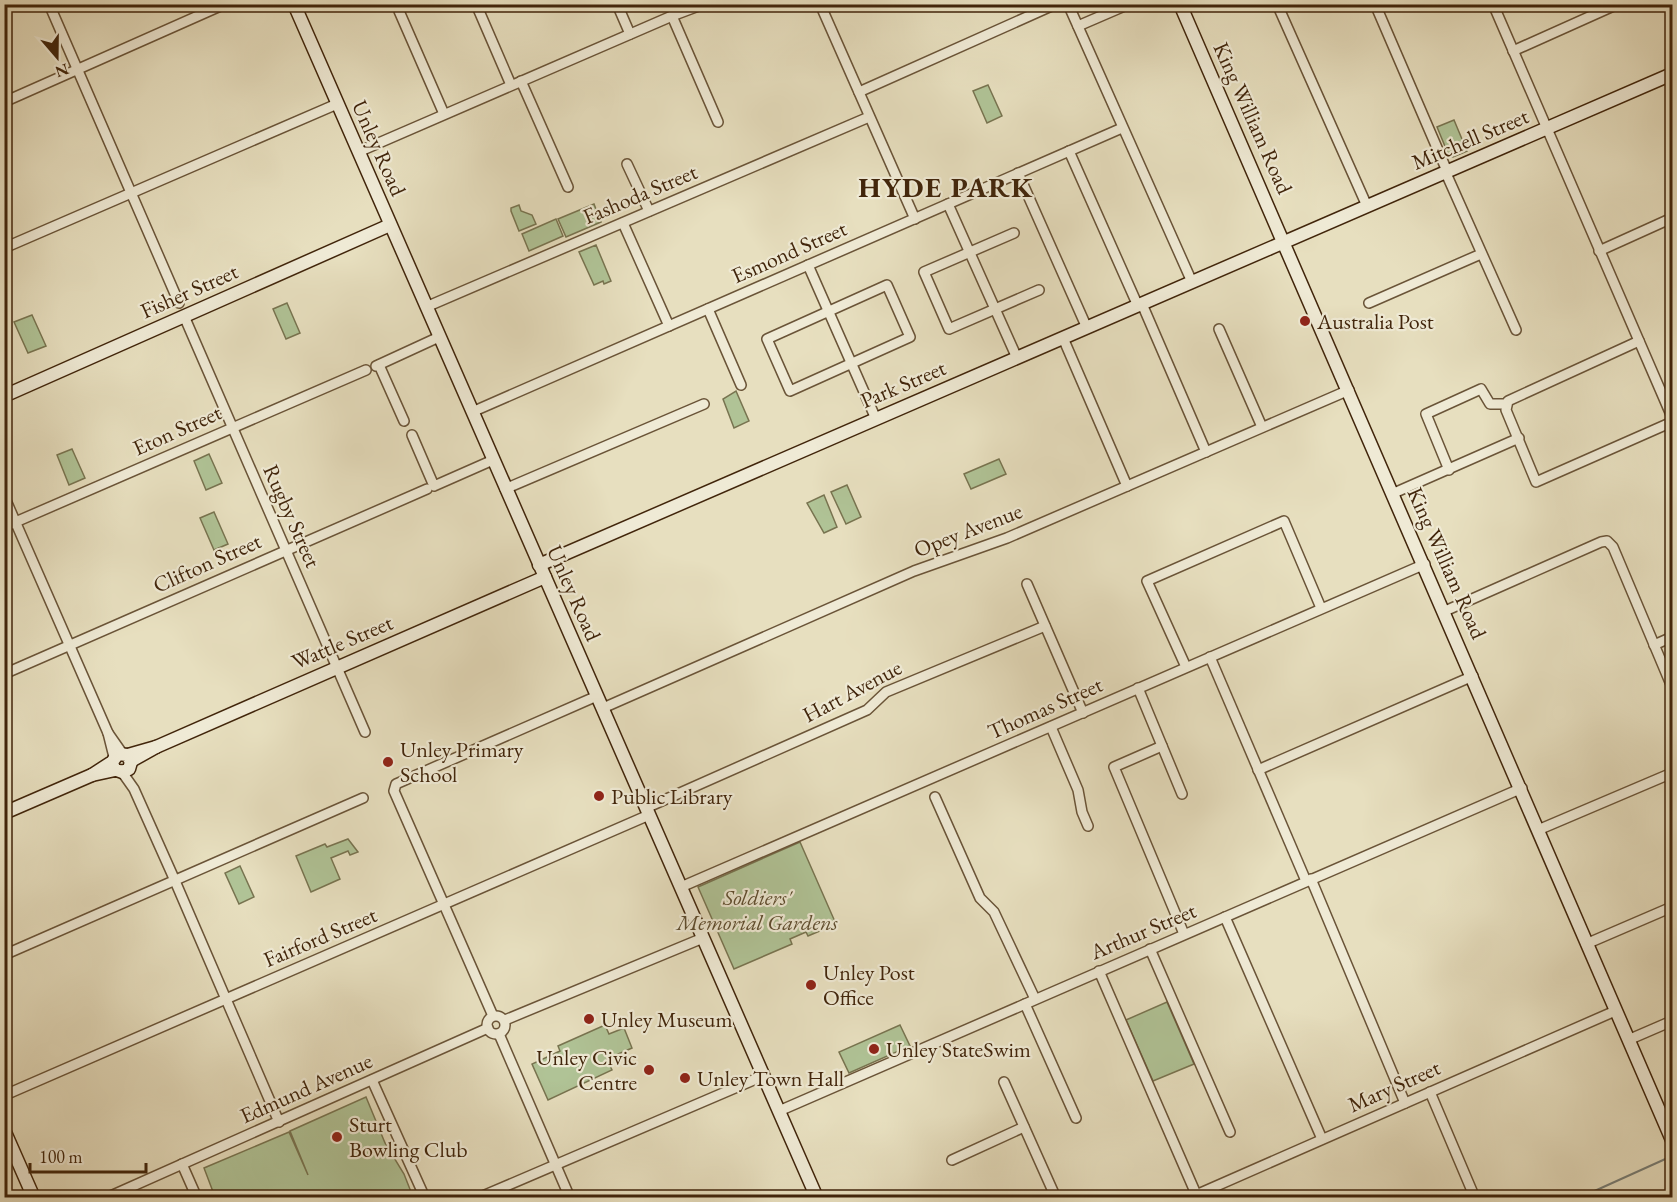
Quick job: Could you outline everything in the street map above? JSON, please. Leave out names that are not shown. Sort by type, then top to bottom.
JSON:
[{"type":"main road","name":"Unley Road","points":[[294,4],[817,1197]]},
{"type":"main road","name":"King William Road","points":[[1180,4],[1425,564],[1615,1011],[1672,1139]]},
{"type":"main road","name":"Mitchell Street","points":[[1284,242],[1672,74]]},
{"type":"main road","name":"Fisher Street","points":[[4,396],[390,225]]},
{"type":"main road","name":"Park Street","points":[[539,565],[1284,242]]},
{"type":"main road","name":"Wattle Street","points":[[4,813],[545,577]]},
{"type":"main road","points":[[4,1130],[34,1197]]},
{"type":"street","points":[[49,4],[179,303]]},
{"type":"street","points":[[4,102],[225,4]]},
{"type":"street","points":[[476,4],[511,86]]},
{"type":"street","points":[[617,4],[630,34]]},
{"type":"street","points":[[358,152],[704,4]]},
{"type":"street","points":[[820,4],[915,219]]},
{"type":"street","points":[[859,92],[1056,4]]},
{"type":"street","points":[[1068,4],[1192,282]]},
{"type":"street","points":[[1078,26],[1129,4]]},
{"type":"street","points":[[1277,4],[1367,206]]},
{"type":"street","points":[[1375,4],[1516,330]]},
{"type":"street","points":[[1493,4],[1672,417],[1536,482],[1506,404]]},
{"type":"street","points":[[1513,51],[1618,4]]},
{"type":"street","points":[[399,11],[444,114]]},
{"type":"street","points":[[672,16],[718,122]]},
{"type":"street","points":[[521,81],[568,187]]},
{"type":"street","points":[[4,248],[337,104]]},
{"type":"street","name":"Fashoda Street","points":[[426,307],[869,117]]},
{"type":"street","name":"Esmond Street","points":[[472,412],[1122,128]]},
{"type":"street","points":[[1069,151],[1206,452]]},
{"type":"street","points":[[627,164],[649,211]]},
{"type":"street","points":[[1018,173],[1087,328]]},
{"type":"street","points":[[948,204],[1017,358]]},
{"type":"street","points":[[1599,250],[1672,218]]},
{"type":"street","points":[[623,223],[669,326]]},
{"type":"street","points":[[1014,233],[924,272],[949,329],[1040,290]]},
{"type":"street","points":[[1369,303],[1482,254]]},
{"type":"street","points":[[808,265],[876,419]]},
{"type":"street","points":[[887,285],[910,337],[852,363],[790,391],[767,339],[887,285]]},
{"type":"street","points":[[708,309],[741,386]]},
{"type":"street","name":"Rugby Street","points":[[184,316],[365,732]]},
{"type":"street","points":[[1219,328],[1262,427]]},
{"type":"street","points":[[404,421],[377,365],[439,337]]},
{"type":"street","points":[[1063,338],[1127,486]]},
{"type":"street","points":[[1449,470],[1426,414],[1481,389],[1490,404],[1506,404],[1511,399],[1639,341]]},
{"type":"street","name":"Eton Street","points":[[4,527],[366,370]]},
{"type":"street","name":"Opey Avenue","points":[[603,708],[914,572],[1007,538],[1349,390]]},
{"type":"street","points":[[505,489],[704,404]]},
{"type":"street","points":[[412,435],[430,488]]},
{"type":"street","points":[[1394,493],[1519,438]]},
{"type":"street","name":"Clifton Street","points":[[4,674],[493,460]]},
{"type":"street","points":[[4,496],[175,880],[279,1122]]},
{"type":"street","points":[[1186,667],[1147,581],[1284,521],[1321,608]]},
{"type":"street","points":[[1445,611],[1607,541],[1613,547],[1672,687]]},
{"type":"street","name":"Thomas Street","points":[[681,887],[1425,564]]},
{"type":"street","points":[[1027,584],[1083,713]]},
{"type":"street","name":"Hart Avenue","points":[[648,812],[867,710],[886,692],[1045,626]]},
{"type":"street","points":[[1654,645],[1672,637]]},
{"type":"street","points":[[1210,657],[1405,1103]]},
{"type":"street","points":[[1258,770],[1473,675]]},
{"type":"street","points":[[1138,688],[1182,794]]},
{"type":"street","points":[[493,1016],[394,791],[396,784],[597,696]]},
{"type":"street","points":[[1051,727],[1078,790],[1082,812],[1088,826]]},
{"type":"street","points":[[1162,746],[1114,767],[1184,934]]},
{"type":"street","points":[[1538,830],[1672,773]]},
{"type":"street","name":"Arthur Street","points":[[779,1111],[1522,788]]},
{"type":"street","points":[[935,797],[981,898],[994,912],[1035,999]]},
{"type":"street","points":[[4,955],[363,798]]},
{"type":"street","name":"Fairford Street","points":[[5,1095],[444,904],[648,812]]},
{"type":"street","points":[[1587,944],[1672,907]]},
{"type":"street","points":[[1225,916],[1322,1139]]},
{"type":"street","points":[[505,1020],[703,938]]},
{"type":"street","points":[[1150,949],[1230,1132]]},
{"type":"street","points":[[1099,971],[1192,1196]]},
{"type":"street","points":[[1025,1004],[1076,1118]]},
{"type":"street","name":"Mary Street","points":[[1192,1196],[1615,1011]]},
{"type":"street","points":[[493,1016],[501,1016],[505,1020],[505,1029],[499,1034],[493,1033],[488,1028],[488,1021],[493,1016]]},
{"type":"street","points":[[1628,1040],[1672,1021]]},
{"type":"street","name":"Edmund Avenue","points":[[106,1197],[488,1028]]},
{"type":"street","points":[[499,1034],[570,1197]]},
{"type":"street","points":[[478,1197],[763,1076]]},
{"type":"street","points":[[372,1080],[425,1197]]},
{"type":"street","points":[[1004,1082],[1056,1197]]},
{"type":"street","points":[[1430,1092],[1475,1197]]},
{"type":"street","points":[[952,1160],[1024,1127]]},
{"type":"street","points":[[182,1164],[197,1197]]},
{"type":"green space","points":[[988,85],[1002,116],[987,123],[973,91]]},
{"type":"green space","points":[[1454,120],[1467,151],[1453,157],[1449,156],[1437,127]]},
{"type":"green space","points":[[594,204],[601,222],[566,237],[558,219]]},
{"type":"green space","points":[[519,205],[521,211],[532,215],[536,224],[519,231],[511,208]]},
{"type":"green space","points":[[556,219],[563,236],[529,251],[522,234]]},
{"type":"green space","points":[[596,245],[611,281],[604,284],[603,281],[594,285],[579,252]]},
{"type":"green space","points":[[287,303],[300,333],[286,339],[273,309]]},
{"type":"green space","points":[[32,315],[46,346],[28,353],[14,322]]},
{"type":"green space","points":[[736,391],[749,421],[734,428],[723,399]]},
{"type":"green space","points":[[72,449],[85,478],[69,485],[57,455]]},
{"type":"green space","points":[[209,454],[222,483],[206,490],[194,461]]},
{"type":"green space","points":[[999,459],[1006,474],[971,489],[964,474]]},
{"type":"green space","points":[[847,485],[861,517],[846,524],[831,492]]},
{"type":"green space","points":[[824,495],[837,527],[824,533],[807,503]]},
{"type":"green space","points":[[214,512],[228,544],[214,550],[200,518]]},
{"type":"green space","points":[[348,839],[358,852],[350,855],[348,851],[331,858],[340,879],[311,892],[296,856],[325,844],[327,847]]},
{"type":"green space","name":"Soldiers' Memorial Gardens","points":[[800,842],[836,924],[808,936],[806,932],[790,939],[792,944],[734,969],[698,887]]},
{"type":"green space","points":[[240,866],[254,897],[239,904],[225,873]]},
{"type":"green space","points":[[1167,1002],[1194,1064],[1153,1081],[1126,1020]]},
{"type":"green space","points":[[605,1025],[609,1034],[624,1028],[632,1048],[607,1059],[612,1070],[548,1100],[532,1064],[560,1051],[558,1046]]},
{"type":"green space","name":"Unley StateSwim","points":[[900,1025],[910,1046],[849,1073],[839,1052]]},
{"type":"green space","points":[[366,1097],[385,1143],[404,1174],[413,1197],[215,1197],[204,1168],[289,1132],[308,1175],[290,1131]]},
{"type":"waterway","points":[[1579,1198],[1672,1156]]},
{"type":"place","name":"Australia Post","points":[[1305,321]]},
{"type":"place","name":"Unley Primary School","points":[[388,762]]},
{"type":"place","name":"Public Library","points":[[599,796]]},
{"type":"place","name":"Unley Post Office","points":[[811,985]]},
{"type":"place","name":"Unley Museum","points":[[589,1019]]},
{"type":"place","name":"Unley StateSwim","points":[[874,1049]]},
{"type":"place","name":"Unley Civic Centre","points":[[649,1070]]},
{"type":"place","name":"Unley Town Hall","points":[[685,1078]]},
{"type":"place","name":"Sturt Bowling Club","points":[[337,1137]]},
{"type":"district","name":"HYDE PARK","points":[[946,187]]}]
